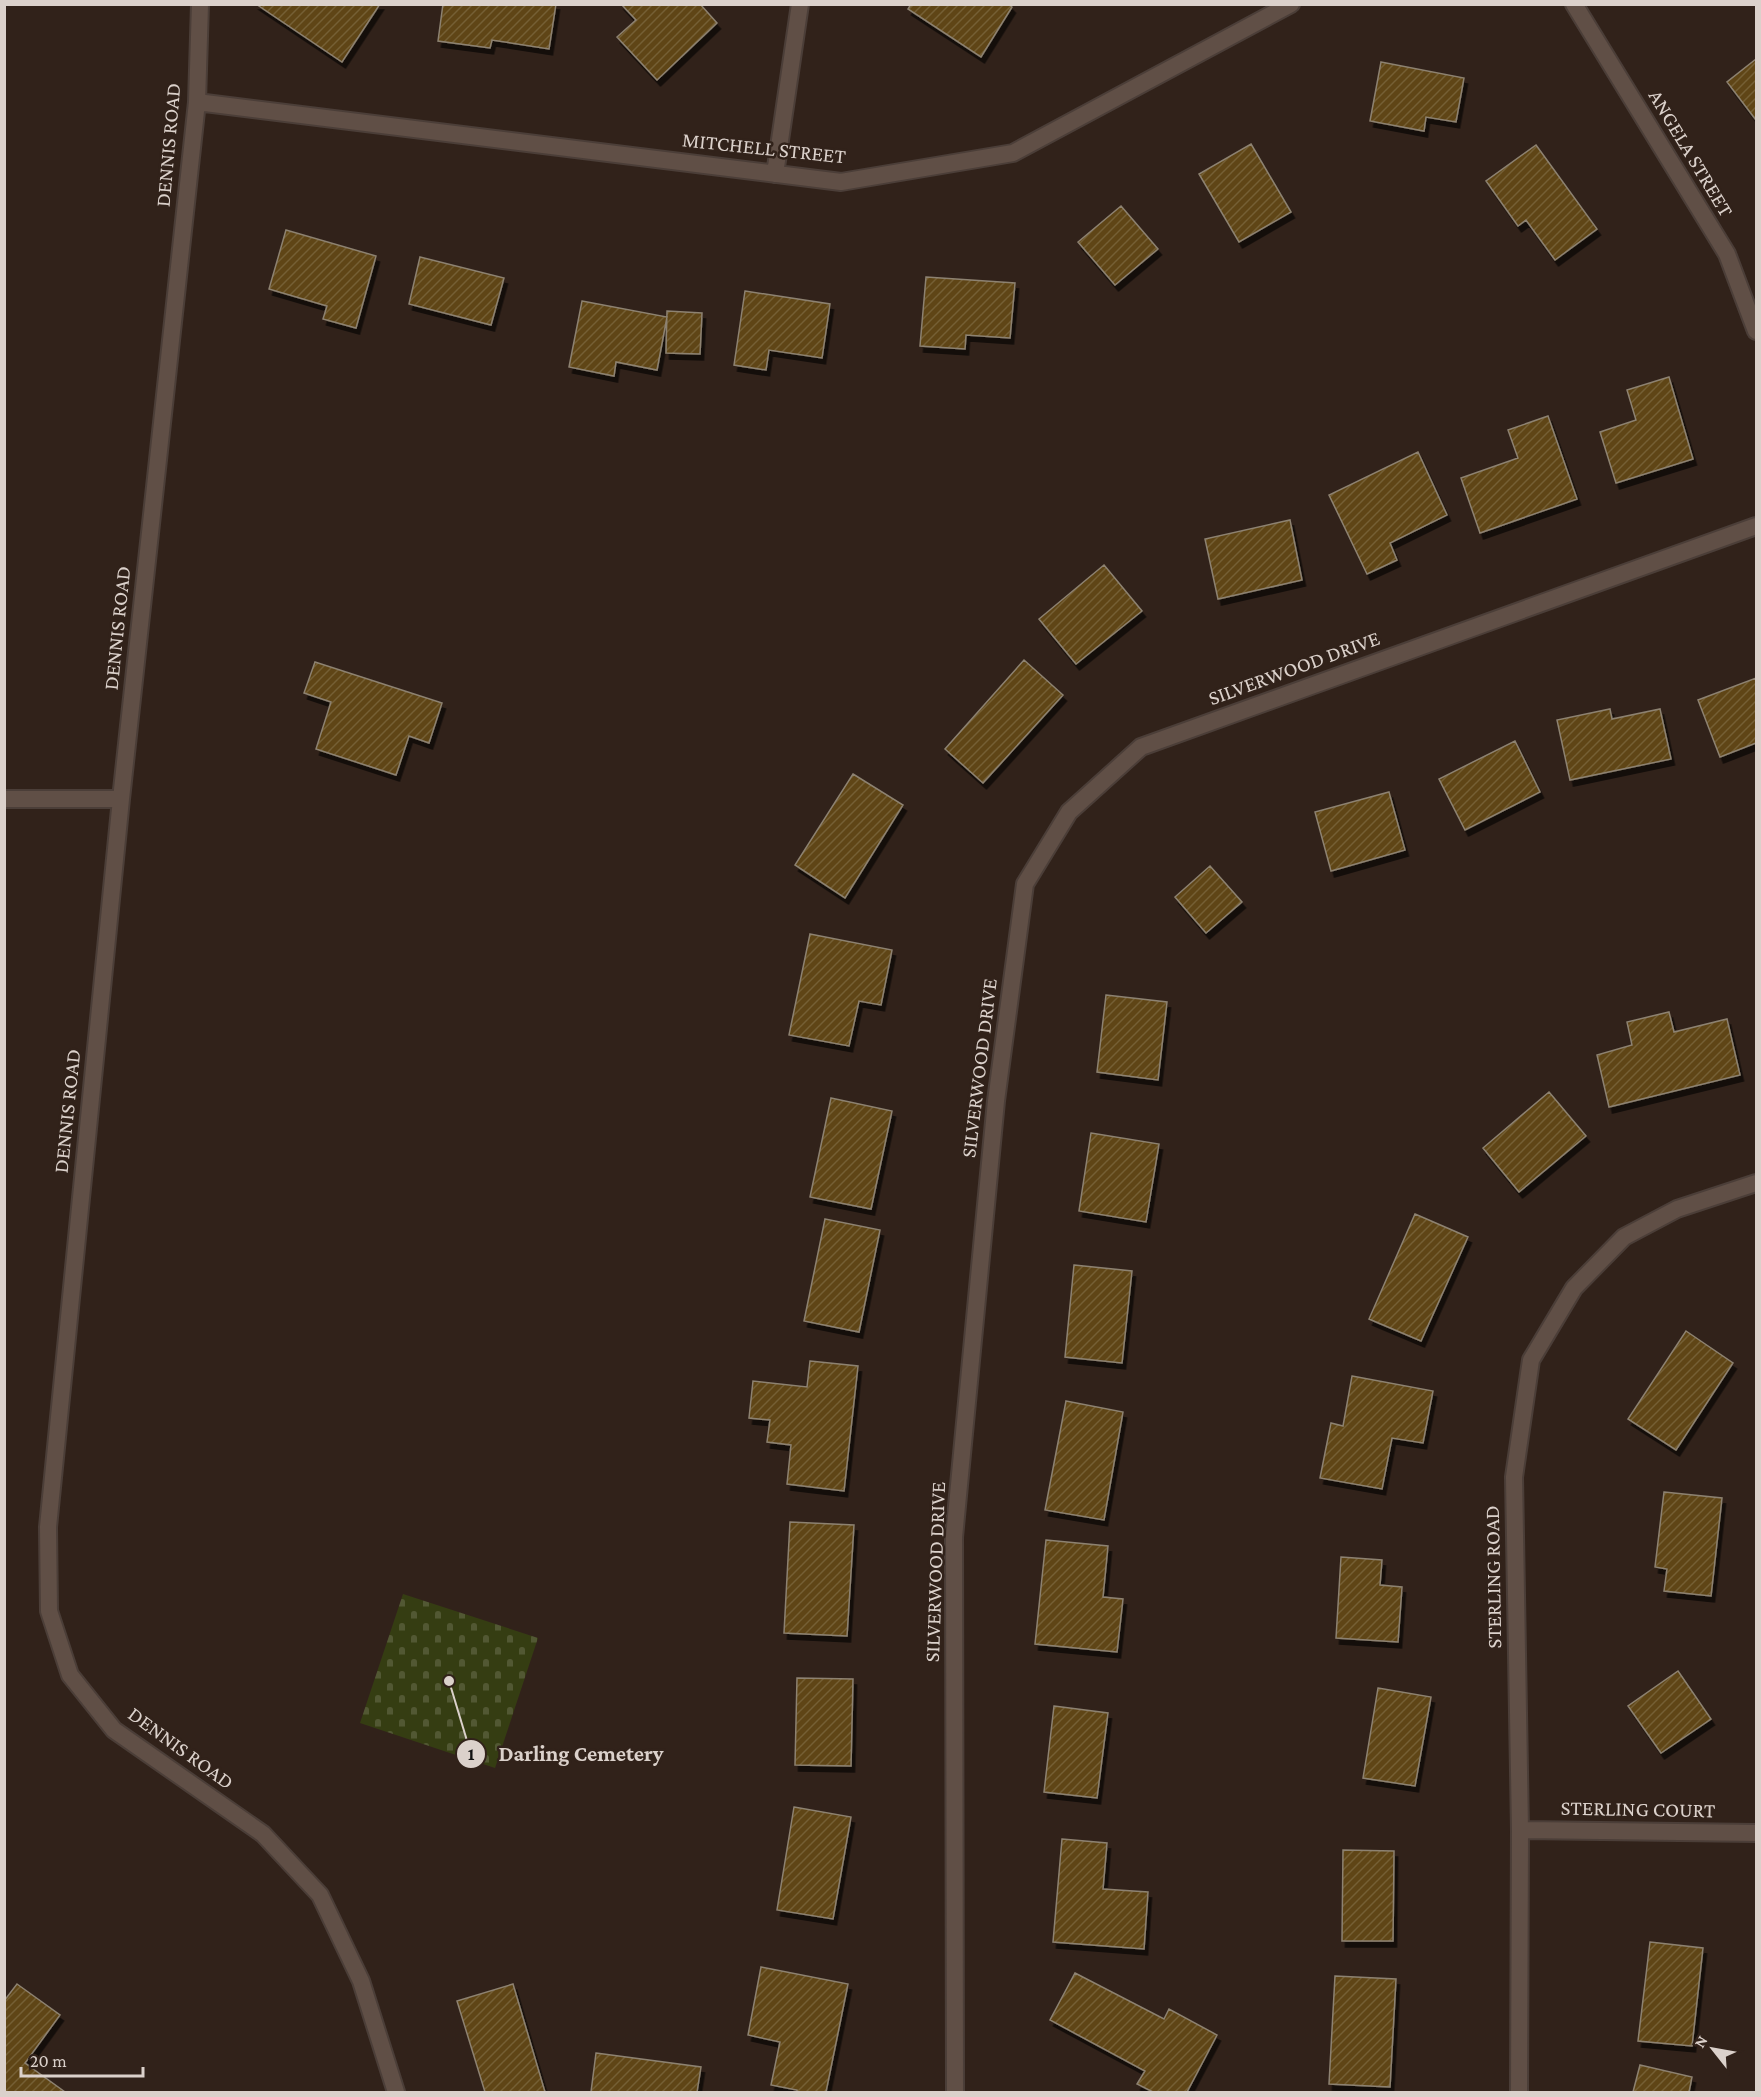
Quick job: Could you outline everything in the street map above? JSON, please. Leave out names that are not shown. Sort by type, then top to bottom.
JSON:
[{"type":"street","name":"DENNIS ROAD","points":[[200,4],[197,102],[121,799],[48,1527],[49,1611],[70,1675],[114,1730],[263,1834],[321,1895],[361,1981],[396,2092]]},
{"type":"street","points":[[775,174],[800,4]]},
{"type":"street","name":"MITCHELL STREET","points":[[197,102],[841,182],[1013,153],[1291,4]]},
{"type":"street","name":"ANGELA STREET","points":[[1574,4],[1727,254],[1756,331]]},
{"type":"street","name":"SILVERWOOD DRIVE","points":[[955,2092],[954,1538],[996,1101],[1025,884],[1069,812],[1142,747],[1756,526]]},
{"type":"street","points":[[4,799],[121,799]]},
{"type":"street","name":"STERLING ROAD","points":[[1519,2092],[1520,1830],[1514,1477],[1531,1360],[1574,1288],[1624,1237],[1677,1209],[1756,1183]]},
{"type":"street","name":"STERLING COURT","points":[[1520,1830],[1756,1833]]},
{"type":"green space","points":[[403,1594],[538,1638],[495,1768],[360,1723]]},
{"type":"building","points":[[256,4],[380,4],[342,62]]},
{"type":"building","points":[[443,4],[556,4],[549,49],[492,40],[490,48],[438,41]]},
{"type":"building","points":[[621,4],[700,4],[717,23],[657,80],[617,37],[636,20]]},
{"type":"building","points":[[911,4],[1009,4],[1012,7],[981,57],[908,9]]},
{"type":"building","points":[[1756,59],[1756,120],[1727,82]]},
{"type":"building","points":[[1381,62],[1464,78],[1456,122],[1426,117],[1424,131],[1370,121]]},
{"type":"building","points":[[1251,144],[1291,212],[1239,242],[1199,174]]},
{"type":"building","points":[[1536,145],[1597,229],[1555,260],[1526,220],[1518,226],[1486,181]]},
{"type":"building","points":[[1121,206],[1158,249],[1115,285],[1078,242]]},
{"type":"building","points":[[286,230],[376,256],[356,328],[323,319],[327,306],[269,289]]},
{"type":"building","points":[[420,257],[504,278],[491,325],[409,304]]},
{"type":"building","points":[[926,277],[1015,283],[1010,338],[966,335],[965,349],[920,346]]},
{"type":"building","points":[[745,291],[830,304],[822,358],[769,350],[766,370],[734,365]]},
{"type":"building","points":[[582,301],[667,317],[657,370],[616,362],[614,376],[569,367]]},
{"type":"building","points":[[667,311],[702,313],[700,354],[666,353]]},
{"type":"building","points":[[1669,377],[1693,459],[1616,483],[1600,432],[1636,420],[1627,390]]},
{"type":"building","points":[[1548,416],[1577,499],[1480,533],[1461,478],[1518,458],[1508,430]]},
{"type":"building","points":[[1418,452],[1447,515],[1390,543],[1397,560],[1367,574],[1329,495]]},
{"type":"building","points":[[1290,520],[1302,580],[1218,599],[1205,539]]},
{"type":"building","points":[[1104,565],[1142,611],[1076,664],[1039,619]]},
{"type":"building","points":[[1024,660],[1063,695],[983,783],[945,749]]},
{"type":"building","points":[[315,662],[442,703],[429,743],[409,736],[396,775],[316,749],[331,702],[304,693]]},
{"type":"building","points":[[1756,678],[1756,743],[1720,757],[1698,700]]},
{"type":"building","points":[[1610,709],[1612,719],[1660,709],[1671,759],[1570,780],[1557,720]]},
{"type":"building","points":[[1515,741],[1540,792],[1465,830],[1439,779]]},
{"type":"building","points":[[853,774],[903,805],[845,898],[795,865]]},
{"type":"building","points":[[1389,792],[1405,850],[1331,871],[1315,812]]},
{"type":"building","points":[[1210,866],[1242,902],[1206,933],[1175,897]]},
{"type":"building","points":[[810,934],[892,950],[881,1005],[859,1001],[849,1046],[789,1035]]},
{"type":"building","points":[[1106,995],[1167,1002],[1158,1080],[1097,1072]]},
{"type":"building","points":[[1669,1012],[1674,1032],[1727,1019],[1740,1075],[1609,1107],[1597,1055],[1632,1045],[1627,1022]]},
{"type":"building","points":[[1549,1092],[1586,1136],[1519,1192],[1483,1148]]},
{"type":"building","points":[[831,1098],[892,1111],[871,1209],[810,1197]]},
{"type":"building","points":[[1091,1133],[1159,1144],[1146,1222],[1079,1211]]},
{"type":"building","points":[[1415,1214],[1468,1237],[1421,1341],[1369,1319]]},
{"type":"building","points":[[825,1219],[880,1230],[859,1332],[804,1321]]},
{"type":"building","points":[[1074,1265],[1132,1271],[1122,1363],[1065,1357]]},
{"type":"building","points":[[1686,1331],[1733,1363],[1676,1450],[1628,1419]]},
{"type":"building","points":[[810,1361],[858,1366],[844,1491],[787,1484],[791,1445],[767,1442],[770,1420],[749,1418],[753,1381],[807,1387]]},
{"type":"building","points":[[1352,1376],[1433,1391],[1423,1443],[1392,1438],[1382,1489],[1320,1478],[1331,1423],[1343,1426]]},
{"type":"building","points":[[1066,1401],[1123,1412],[1104,1520],[1045,1510]]},
{"type":"building","points":[[1664,1492],[1722,1498],[1711,1596],[1664,1591],[1667,1569],[1655,1567]]},
{"type":"building","points":[[790,1522],[854,1525],[847,1636],[784,1633]]},
{"type":"building","points":[[1046,1540],[1108,1546],[1103,1597],[1123,1599],[1117,1652],[1035,1644]]},
{"type":"building","points":[[1341,1557],[1382,1560],[1380,1585],[1402,1587],[1398,1642],[1336,1638]]},
{"type":"building","points":[[1678,1671],[1711,1719],[1661,1753],[1628,1706]]},
{"type":"building","points":[[797,1678],[853,1679],[851,1766],[795,1765]]},
{"type":"building","points":[[1378,1688],[1431,1697],[1415,1786],[1363,1778]]},
{"type":"building","points":[[1054,1706],[1108,1713],[1097,1798],[1044,1792]]},
{"type":"building","points":[[794,1807],[851,1817],[833,1919],[777,1910]]},
{"type":"building","points":[[1062,1839],[1107,1843],[1103,1889],[1148,1892],[1144,1949],[1053,1942]]},
{"type":"building","points":[[1343,1850],[1394,1851],[1393,1941],[1342,1941]]},
{"type":"building","points":[[1650,1942],[1703,1948],[1692,2046],[1638,2041]]},
{"type":"building","points":[[761,1967],[848,1984],[826,2092],[797,2092],[797,2090],[771,2085],[780,2042],[748,2035]]},
{"type":"building","points":[[1075,1973],[1164,2019],[1169,2009],[1217,2035],[1187,2092],[1153,2092],[1137,2084],[1145,2071],[1050,2020]]},
{"type":"building","points":[[1335,1976],[1396,1979],[1390,2087],[1329,2084]]},
{"type":"building","points":[[17,1984],[60,2015],[25,2063],[65,2092],[4,2092],[4,2001]]},
{"type":"building","points":[[513,1984],[545,2092],[485,2092],[457,2001]]},
{"type":"building","points":[[596,2053],[701,2067],[697,2092],[591,2092]]},
{"type":"building","points":[[1640,2065],[1692,2077],[1689,2092],[1633,2092]]},
{"type":"place","name":"Darling Cemetery","points":[[449,1681]]}]
